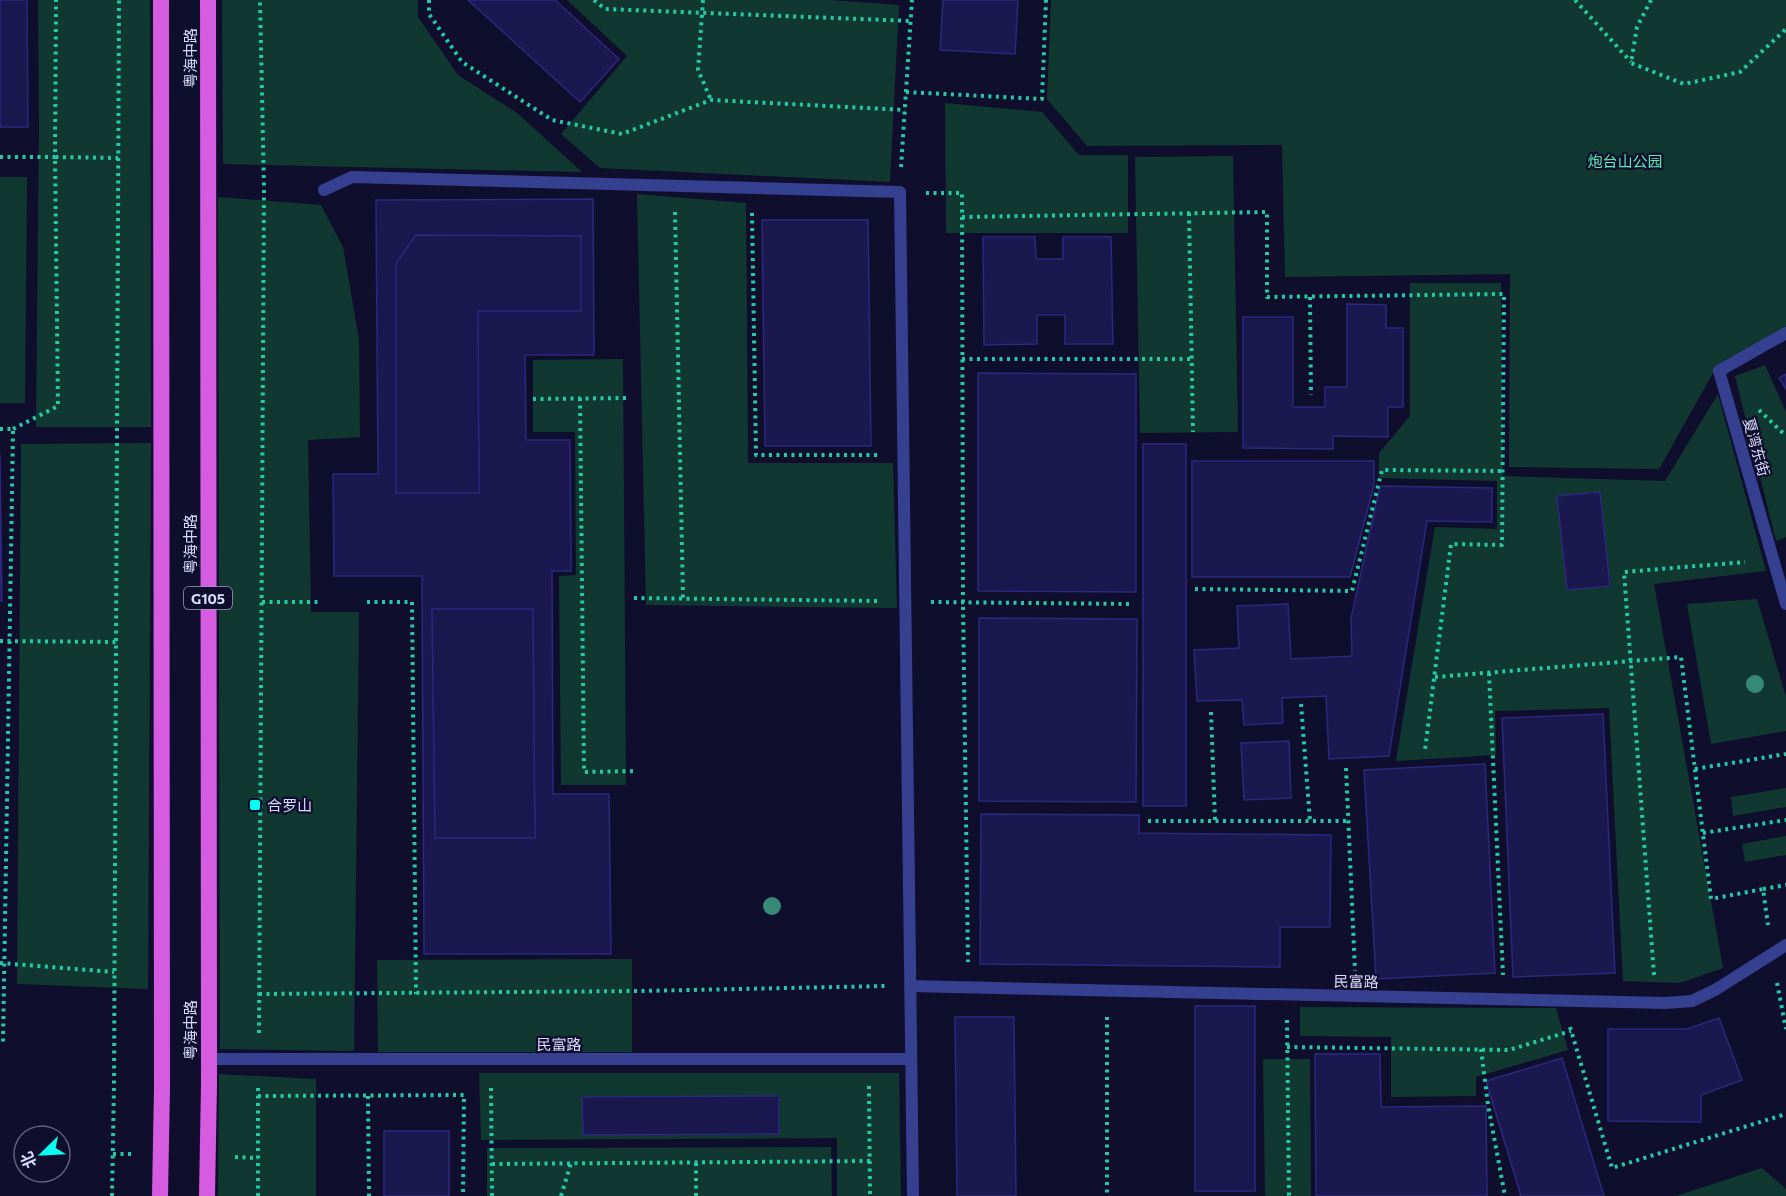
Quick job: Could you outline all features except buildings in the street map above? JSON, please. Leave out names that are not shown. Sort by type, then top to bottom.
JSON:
[{"type":"highway","name":"粤海中路","points":[[160,1196],[162,1087],[161,0]]},
{"type":"highway","name":"粤海中路","points":[[207,1196],[208,0]]},
{"type":"lane","points":[[324,190],[352,177],[900,192],[913,1196]]},
{"type":"lane","name":"夏湾东街","points":[[1786,333],[1719,371],[1786,604]]},
{"type":"lane","name":"民富路","points":[[910,986],[1656,1003],[1692,1001],[1715,990],[1786,945]]},
{"type":"lane","name":"民富路","points":[[208,1059],[910,1059]]},
{"type":"path","points":[[0,429],[13,429],[58,406],[56,0]]},
{"type":"path","points":[[112,1196],[119,0]]},
{"type":"path","points":[[258,1196],[264,189],[260,0]]},
{"type":"path","points":[[429,0],[429,14],[462,62],[552,120],[622,134],[711,100],[905,110]]},
{"type":"path","points":[[594,0],[605,9],[911,21]]},
{"type":"path","points":[[703,0],[698,70],[711,100]]},
{"type":"path","points":[[900,192],[912,0]]},
{"type":"path","points":[[906,92],[1042,99],[1046,0]]},
{"type":"path","points":[[1575,0],[1631,63],[1684,84],[1740,72],[1786,29]]},
{"type":"path","points":[[1631,63],[1637,27],[1651,0]]},
{"type":"path","points":[[0,157],[118,158]]},
{"type":"path","points":[[675,185],[682,598]]},
{"type":"path","points":[[751,188],[756,455],[903,455]]},
{"type":"path","points":[[926,193],[962,193],[963,603],[969,987]]},
{"type":"path","points":[[962,217],[1267,212],[1267,297],[1504,294],[1502,545],[1451,544],[1425,750]]},
{"type":"path","points":[[1189,213],[1193,432]]},
{"type":"path","points":[[1310,297],[1311,395]]},
{"type":"path","points":[[962,359],[1192,360]]},
{"type":"path","points":[[580,398],[584,772],[637,771]]},
{"type":"path","points":[[532,399],[630,398]]},
{"type":"path","points":[[3,1045],[2,963],[13,429]]},
{"type":"path","points":[[1195,589],[1352,591],[1382,470],[1503,471]]},
{"type":"path","points":[[1656,1003],[1624,572],[1773,560]]},
{"type":"path","points":[[262,602],[319,602]]},
{"type":"path","points":[[367,602],[412,602],[416,993]]},
{"type":"path","points":[[0,641],[116,642]]},
{"type":"path","points":[[1434,677],[1681,657],[1711,899],[1786,885]]},
{"type":"path","points":[[1489,673],[1505,999]]},
{"type":"path","points":[[1301,704],[1310,821]]},
{"type":"path","points":[[1211,712],[1215,821]]},
{"type":"path","points":[[1695,769],[1786,754]]},
{"type":"path","points":[[1346,768],[1356,996]]},
{"type":"path","points":[[1703,833],[1786,820]]},
{"type":"path","points":[[1148,821],[1348,821]]},
{"type":"path","points":[[1763,890],[1786,1029]]},
{"type":"path","points":[[2,963],[114,972]]},
{"type":"path","points":[[259,994],[641,992],[910,986]]},
{"type":"path","points":[[1107,990],[1107,1196]]},
{"type":"path","points":[[1287,994],[1289,1196]]},
{"type":"path","points":[[1562,1000],[1612,1168],[1786,1114]]},
{"type":"path","points":[[1287,1047],[1509,1050],[1571,1031]]},
{"type":"path","points":[[1482,1049],[1488,1105],[1505,1196]]},
{"type":"path","points":[[869,1083],[870,1196]]},
{"type":"path","points":[[492,1196],[491,1087],[503,1087]]},
{"type":"path","points":[[258,1096],[464,1095],[463,1196]]},
{"type":"path","points":[[368,1096],[369,1196]]},
{"type":"path","points":[[492,1164],[870,1161]]},
{"type":"path","points":[[561,1196],[571,1163]]},
{"type":"path","points":[[696,1163],[696,1196]]},
{"type":"green space","points":[[38,0],[150,0],[151,427],[36,427]]},
{"type":"green space","points":[[222,0],[418,0],[418,17],[458,75],[517,113],[582,172],[223,164]]},
{"type":"green space","points":[[567,0],[830,0],[899,5],[890,182],[600,168],[561,134],[627,56]]},
{"type":"green space","name":"炮台山公园","points":[[1051,0],[1786,0],[1786,327],[1717,366],[1659,469],[1509,467],[1510,274],[1285,277],[1282,145],[1087,146],[1047,99]]},
{"type":"green space","points":[[945,103],[1042,112],[1079,155],[1128,155],[1128,233],[946,233]]},
{"type":"green space","points":[[1233,156],[1238,432],[1140,433],[1135,157]]},
{"type":"green space","points":[[0,177],[27,177],[25,403],[0,403]]},
{"type":"green space","points":[[637,194],[746,203],[748,463],[893,463],[897,608],[646,605]]},
{"type":"green space","points":[[218,197],[321,205],[343,247],[359,339],[360,437],[308,440],[311,612],[359,612],[354,1051],[220,1049]]},
{"type":"green space","points":[[1410,283],[1501,283],[1503,476],[1665,481],[1718,394],[1766,571],[1654,584],[1723,968],[1680,983],[1623,981],[1609,708],[1495,711],[1496,755],[1396,761],[1435,527],[1497,529],[1497,481],[1379,478],[1379,453],[1410,416]]},
{"type":"green space","points":[[623,359],[626,785],[561,785],[559,576],[576,575],[575,432],[533,432],[533,360]]},
{"type":"green space","points":[[1765,365],[1786,412],[1786,537],[1776,541],[1735,376]]},
{"type":"green space","points":[[151,443],[148,989],[17,984],[21,444]]},
{"type":"green space","points":[[1757,599],[1786,697],[1786,731],[1711,744],[1687,604]]},
{"type":"green space","points":[[1786,788],[1786,807],[1733,816],[1731,797]]},
{"type":"green space","points":[[1786,836],[1786,855],[1745,862],[1742,844]]},
{"type":"green space","points":[[632,959],[632,1052],[378,1052],[377,960]]},
{"type":"green space","points":[[1300,1007],[1556,1008],[1568,1050],[1476,1077],[1476,1096],[1391,1097],[1391,1037],[1300,1036]]},
{"type":"green space","points":[[1263,1059],[1310,1059],[1311,1196],[1265,1196]]},
{"type":"green space","points":[[479,1073],[899,1073],[901,1196],[837,1196],[837,1138],[481,1140]]},
{"type":"green space","points":[[219,1074],[316,1079],[316,1196],[218,1196]]},
{"type":"green space","points":[[831,1147],[832,1196],[487,1196],[487,1148]]},
{"type":"green space","points":[[1762,1168],[1786,1189],[1786,1196],[1676,1196]]},
{"type":"place","name":"合罗山","points":[[255,805]]}]
